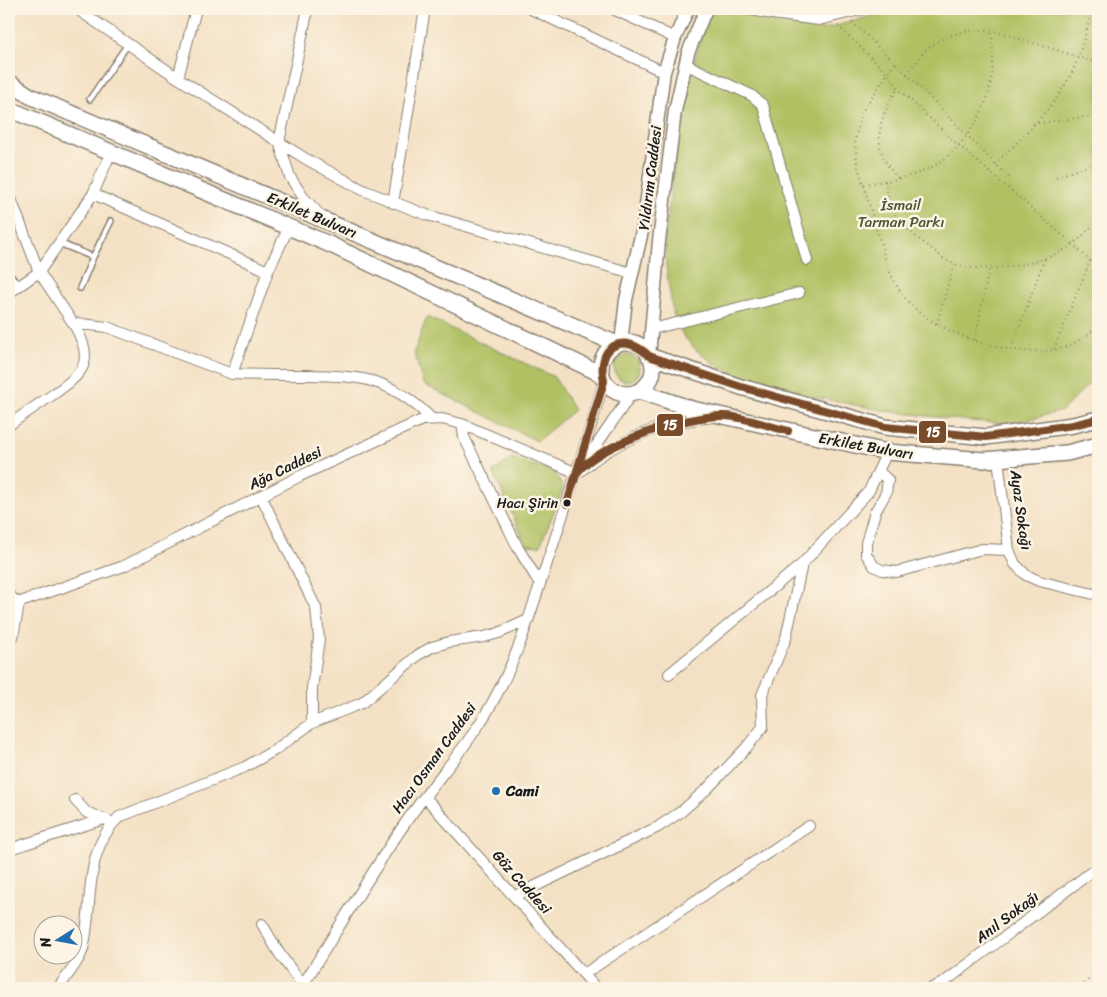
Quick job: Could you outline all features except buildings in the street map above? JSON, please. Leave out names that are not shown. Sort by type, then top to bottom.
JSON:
[{"type":"main road","name":"Erkilet Bulvarı","points":[[9,82],[30,96],[619,344]]},
{"type":"main road","name":"Erkilet Bulvarı","points":[[9,108],[331,245],[603,377]]},
{"type":"main road","points":[[632,343],[639,345],[649,356],[652,370],[651,377],[647,384],[635,392],[621,394],[614,391],[603,377],[602,359],[611,348],[619,344],[632,343]]},
{"type":"main road","name":"Erkilet Bulvarı","points":[[649,356],[741,386],[885,427],[986,436],[1073,425],[1098,419]]},
{"type":"main road","name":"Erkilet Bulvarı","points":[[635,392],[692,409],[886,452],[984,460],[1067,453],[1098,445]]},
{"type":"street","points":[[77,9],[178,78],[279,142],[344,180],[393,203],[428,215],[632,273]]},
{"type":"street","points":[[178,78],[196,9]]},
{"type":"street","points":[[308,9],[279,142],[285,166],[296,188],[311,207],[330,222]]},
{"type":"street","points":[[393,203],[425,9]]},
{"type":"street","points":[[531,9],[664,72]]},
{"type":"street","points":[[613,9],[675,38]]},
{"type":"street","name":"Yıldırım Caddesi","points":[[619,344],[626,300],[643,227],[664,72],[675,38],[688,9]]},
{"type":"street","name":"Yıldırım Caddesi","points":[[649,356],[659,242],[675,111],[685,64],[706,9]]},
{"type":"street","points":[[747,9],[819,20],[864,9]]},
{"type":"street","points":[[685,64],[751,95],[763,105],[807,260]]},
{"type":"street","points":[[9,277],[13,290],[39,272],[93,194],[111,152]]},
{"type":"street","points":[[9,194],[39,272],[73,323],[82,340],[84,349],[84,360],[80,371],[72,381],[9,425]]},
{"type":"street","points":[[93,194],[268,272]]},
{"type":"street","points":[[232,374],[268,272],[289,227]]},
{"type":"street","points":[[652,329],[799,293]]},
{"type":"street","points":[[73,323],[107,327],[232,374],[336,375],[366,379],[402,394],[432,419]]},
{"type":"street","points":[[577,473],[603,377]]},
{"type":"street","points":[[577,473],[635,392]]},
{"type":"street","points":[[577,473],[607,450],[643,434],[682,422],[724,416]]},
{"type":"street","name":"Ağa Caddesi","points":[[14,605],[124,566],[261,496],[412,424],[432,419],[442,419],[462,424],[577,473]]},
{"type":"street","points":[[462,424],[464,437],[518,548],[540,584]]},
{"type":"street","points":[[669,674],[802,564],[870,491],[886,452]]},
{"type":"street","name":"Ayaz Sokağı","points":[[998,459],[1009,550],[1015,564],[1032,578],[1098,595]]},
{"type":"street","points":[[878,471],[888,480],[886,493],[875,512],[866,543],[868,559],[874,566],[882,570],[897,572],[982,550],[1009,550]]},
{"type":"street","name":"Hacı Osman Caddesi","points":[[302,987],[406,821],[461,752],[487,713],[510,669],[577,473]]},
{"type":"street","points":[[261,496],[316,608],[319,639],[312,688],[312,723]]},
{"type":"street","points":[[515,896],[665,822],[682,811],[708,788],[746,748],[762,727],[762,696],[786,638],[802,564]]},
{"type":"street","points":[[9,595],[14,605],[12,637],[9,641]]},
{"type":"street","points":[[16,847],[109,821],[245,767],[275,750],[312,723],[362,703],[418,655],[432,647],[499,633],[528,620]]},
{"type":"street","name":"Göz Caddesi","points":[[425,797],[596,988]]},
{"type":"street","points":[[75,800],[86,812],[109,821]]},
{"type":"street","points":[[58,988],[83,951],[94,862],[109,821]]},
{"type":"street","points":[[584,974],[809,826]]},
{"type":"street","name":"Anıl Sokağı","points":[[932,988],[943,982],[1098,867]]},
{"type":"street","points":[[262,924],[302,987]]},
{"type":"lane","points":[[90,99],[128,44]]},
{"type":"lane","points":[[80,288],[111,221]]},
{"type":"lane","points":[[59,243],[93,258]]},
{"type":"path","points":[[995,164],[1033,124],[1064,86],[1078,57],[1093,9]]},
{"type":"path","points":[[843,14],[907,74],[1009,178]]},
{"type":"path","points":[[830,17],[888,74],[898,88],[958,145],[1073,244],[1098,269]]},
{"type":"path","points":[[907,74],[926,51],[947,37],[969,30],[991,30],[1098,63]]},
{"type":"path","points":[[864,184],[898,178],[931,168],[951,154],[967,136],[981,115],[988,97],[993,64],[991,30]]},
{"type":"path","points":[[895,63],[861,113],[858,122],[856,152],[890,274],[902,294],[910,304],[937,324],[954,333],[1011,349],[1031,351],[1065,347],[1080,340],[1098,326]]},
{"type":"path","points":[[898,88],[884,113],[879,138],[886,163],[898,178]]},
{"type":"path","points":[[1033,124],[1098,115]]},
{"type":"path","points":[[1056,177],[1098,162]]},
{"type":"path","points":[[885,181],[892,209],[902,225],[950,262],[976,269],[1019,265],[1045,257],[1073,244],[1098,220]]},
{"type":"path","points":[[1054,349],[1090,261],[1098,254]]},
{"type":"path","points":[[1011,349],[1045,257]]},
{"type":"path","points":[[937,324],[954,264]]},
{"type":"path","points":[[975,340],[989,268]]},
{"type":"path","points":[[1081,988],[1098,970]]},
{"type":"green space","name":"İsmail Tarman Parkı","points":[[710,9],[729,9],[822,30],[896,9],[1077,9],[1098,15],[1098,374],[1062,411],[1011,424],[886,411],[813,397],[742,378],[718,366],[697,351],[683,335],[673,313],[666,267],[665,235],[679,126],[694,62]]},
{"type":"green space","points":[[427,317],[554,377],[574,410],[537,441],[423,384],[414,352]]},
{"type":"green space","points":[[627,355],[636,359],[640,368],[636,377],[627,381],[618,377],[614,368],[618,359]]},
{"type":"green space","points":[[512,458],[555,472],[563,489],[540,546],[526,545],[493,472]]},
{"type":"transit line","name":"15","points":[[567,504],[604,381],[604,359],[608,351],[614,346],[621,344],[630,344],[649,356],[741,387],[885,427],[986,437],[1073,425],[1098,419]]},
{"type":"transit line","name":"15","points":[[572,487],[577,473],[588,462],[604,452],[646,433],[690,420],[725,416],[749,420],[788,431]]},
{"type":"place","name":"Hacı Şirin","points":[[567,503]]},
{"type":"place","name":"Cami","points":[[496,791]]}]
